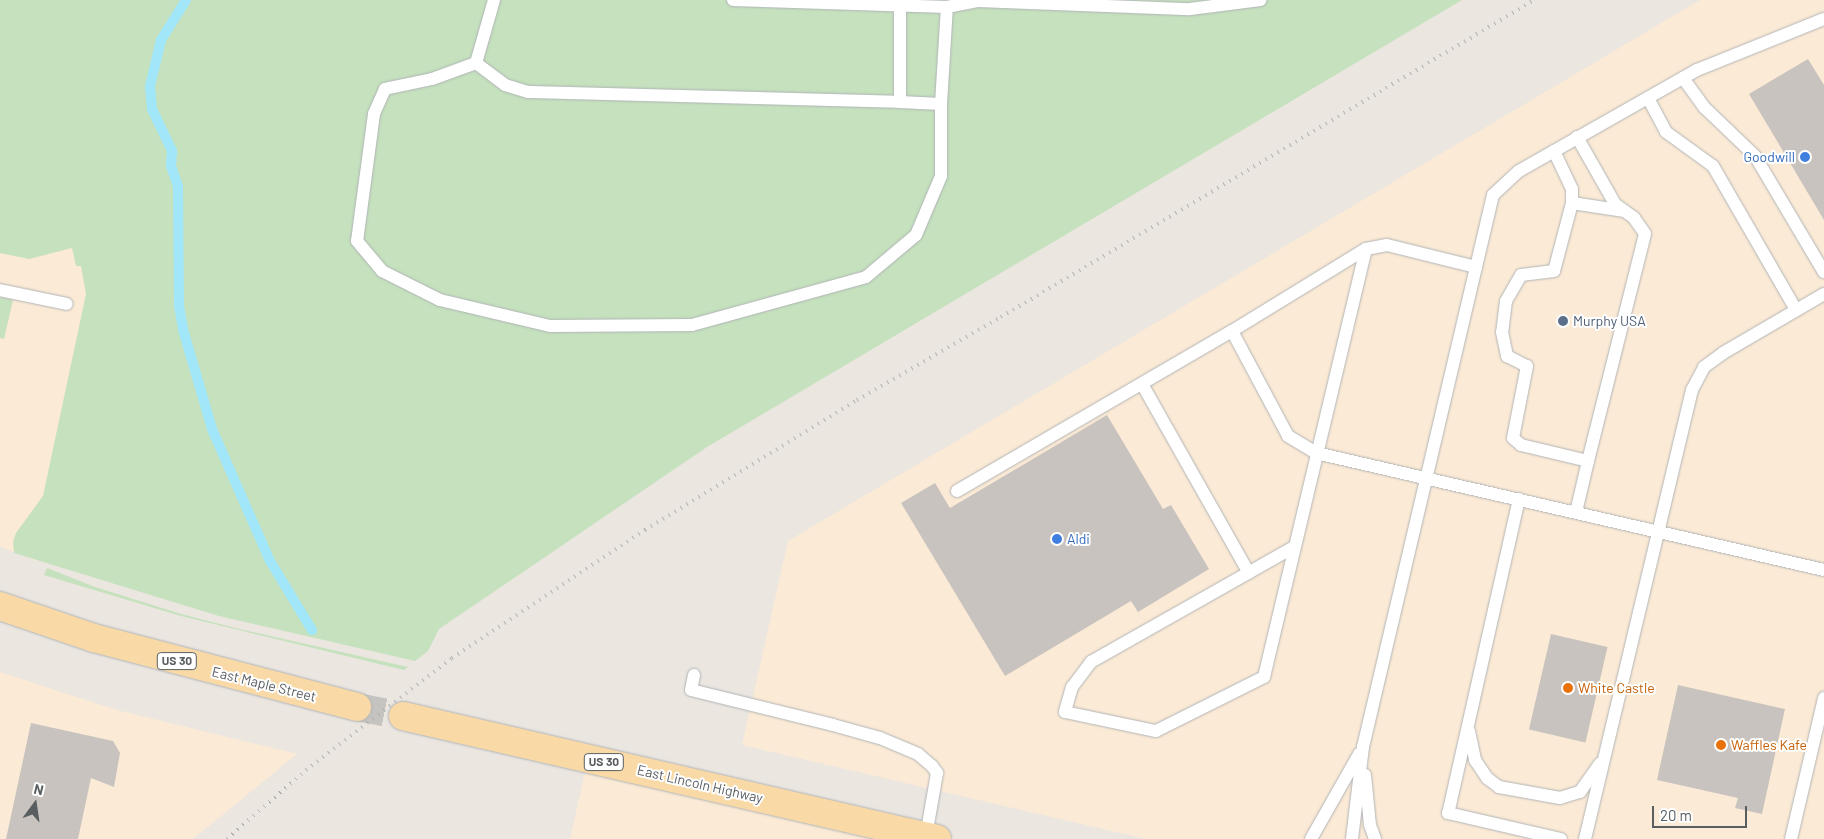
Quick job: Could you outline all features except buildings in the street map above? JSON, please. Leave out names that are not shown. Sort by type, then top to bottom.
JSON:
[{"type":"main road","name":"East Maple Street","points":[[0,606],[94,638],[357,707]]},
{"type":"main road","name":"East Lincoln Highway","points":[[404,716],[932,838]]},
{"type":"lane","points":[[476,63],[494,0]]},
{"type":"lane","points":[[733,0],[947,7],[978,0],[1190,9],[1260,0]]},
{"type":"lane","points":[[900,6],[900,102]]},
{"type":"lane","points":[[476,63],[432,79],[385,89],[374,114],[357,241],[382,271],[440,300],[550,326],[692,325],[866,277],[916,235],[941,176],[941,104],[947,7]]},
{"type":"lane","points":[[1352,839],[1363,747],[1493,195],[1519,171],[1697,70],[1824,19]]},
{"type":"lane","points":[[476,63],[504,85],[528,92],[941,104]]},
{"type":"lane","points":[[1683,78],[1705,108],[1755,156],[1824,272]]},
{"type":"lane","points":[[1648,98],[1666,132],[1713,166],[1796,310]]},
{"type":"lane","points":[[1576,512],[1645,234],[1634,218],[1615,204],[1578,137]]},
{"type":"lane","points":[[1554,151],[1572,189],[1572,203],[1554,271],[1521,275],[1506,301],[1502,332],[1507,356],[1527,366],[1513,438],[1521,446],[1588,461]]},
{"type":"lane","points":[[1572,203],[1624,211]]},
{"type":"lane","points":[[957,491],[1232,331],[1366,249],[1387,245],[1476,267]]},
{"type":"lane","points":[[1294,547],[1091,662],[1072,687],[1065,712],[1156,731],[1264,677],[1366,249]]},
{"type":"lane","points":[[0,290],[66,304]]},
{"type":"lane","points":[[1587,839],[1692,390],[1704,367],[1824,294]]},
{"type":"lane","points":[[1232,331],[1288,436],[1316,453],[1824,570]]},
{"type":"lane","points":[[1142,384],[1249,572]]},
{"type":"lane","points":[[1519,499],[1448,813],[1561,839]]},
{"type":"lane","points":[[694,674],[691,690],[880,738],[918,754],[937,773],[932,838]]},
{"type":"lane","points":[[1791,839],[1824,698]]},
{"type":"lane","points":[[1468,726],[1475,760],[1487,778],[1499,786],[1551,797],[1560,798],[1580,792],[1606,753]]},
{"type":"lane","points":[[1311,839],[1363,747]]},
{"type":"lane","points":[[1363,747],[1370,825],[1375,839]]},
{"type":"shaded area","points":[[1700,0],[1824,0],[1824,839],[1146,839],[742,745],[788,541]]},
{"type":"shaded area","points":[[0,223],[107,244],[38,561],[0,547]]},
{"type":"shaded area","points":[[0,672],[117,710],[297,754],[193,839],[0,839]]},
{"type":"shaded area","points":[[586,768],[892,839],[570,839]]},
{"type":"green space","points":[[0,0],[1462,0],[707,447],[439,629],[428,651],[415,661],[219,616],[14,553],[13,542],[16,533],[43,496],[86,294],[81,266],[76,266],[72,248],[29,259],[0,253]]},
{"type":"green space","points":[[0,297],[13,300],[4,339],[0,338]]},
{"type":"green space","points":[[47,568],[95,587],[181,614],[408,667],[404,670],[181,616],[44,575]]},
{"type":"waterway","points":[[186,0],[161,40],[150,86],[152,109],[172,151],[171,166],[178,186],[179,306],[184,333],[212,429],[270,561],[312,630]]},
{"type":"tunnel","points":[[357,707],[403,716]]},
{"type":"railway","points":[[227,839],[306,770],[452,658],[645,530],[857,400],[1001,317],[1534,0]]},
{"type":"place","name":"Goodwill","points":[[1805,157]]},
{"type":"place","name":"Murphy USA","points":[[1563,321]]},
{"type":"place","name":"Aldi","points":[[1057,539]]},
{"type":"place","name":"White Castle","points":[[1568,688]]},
{"type":"place","name":"Waffles Kafe","points":[[1721,745]]}]
